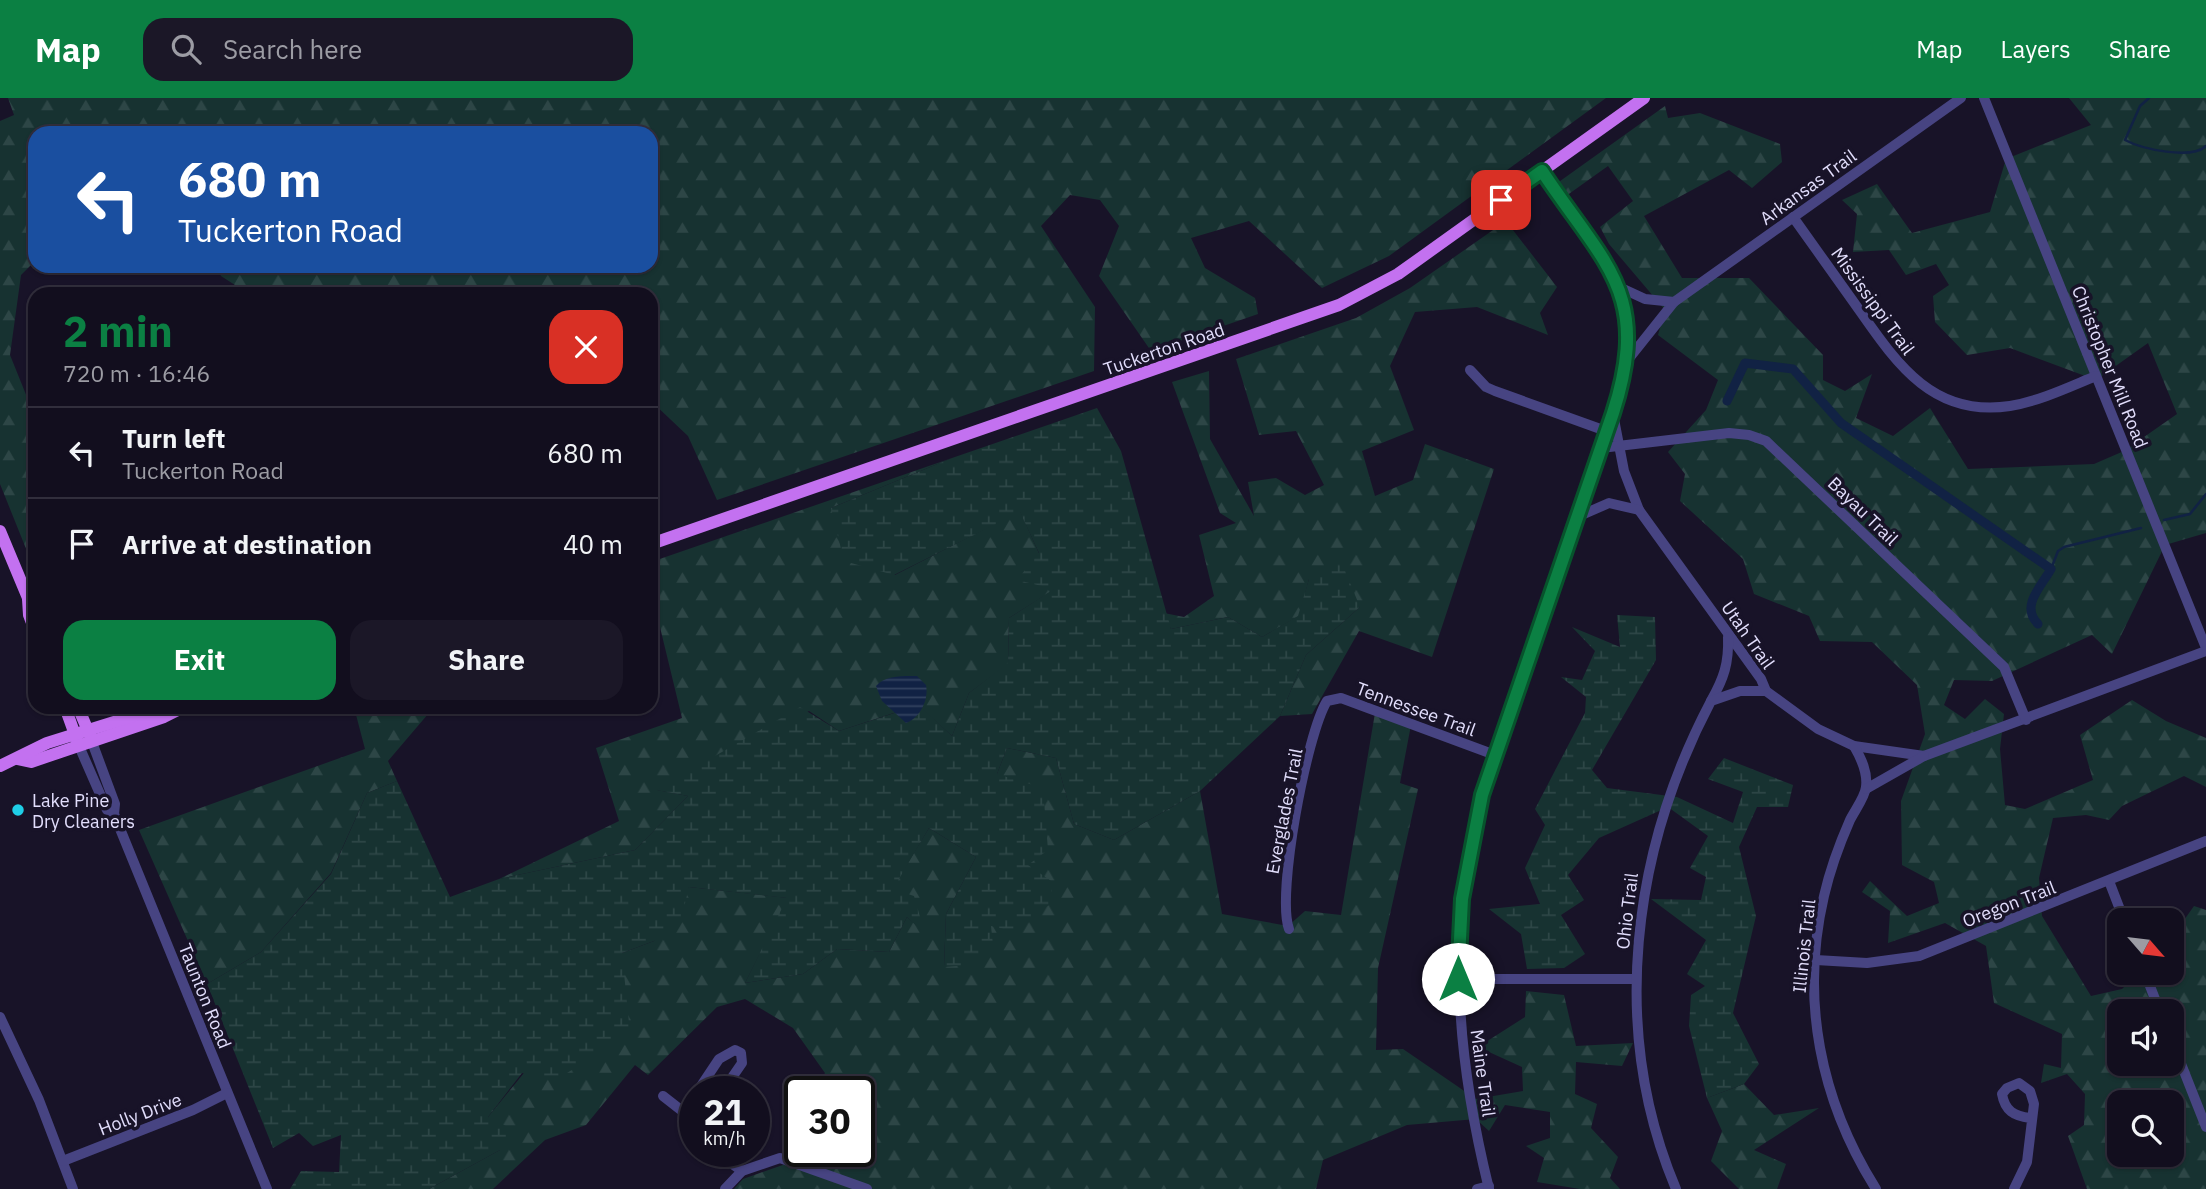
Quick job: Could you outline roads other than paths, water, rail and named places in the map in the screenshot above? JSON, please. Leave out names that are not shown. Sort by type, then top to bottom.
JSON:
[{"type":"main road","name":"Tuckerton Road","points":[[658,542],[1339,305],[1398,274],[1644,98]]},
{"type":"main road","points":[[0,531],[28,596]]},
{"type":"main road","points":[[69,714],[84,738]]},
{"type":"main road","points":[[79,714],[84,738]]},
{"type":"main road","points":[[84,738],[144,714]]},
{"type":"main road","points":[[0,766],[31,750],[84,738],[161,714]]},
{"type":"street","name":"Arkansas Trail","points":[[1627,362],[1643,337],[1674,302],[1961,98]]},
{"type":"street","name":"Christopher Mill Road","points":[[1984,98],[2206,649]]},
{"type":"street","name":"Maine Trail","points":[[1489,1187],[1468,1097],[1461,1042],[1458,979],[1462,899],[1480,806],[1495,755],[1613,413],[1627,362],[1626,315],[1619,287],[1594,242],[1542,171]]},
{"type":"street","name":"Mississippi Trail","points":[[1793,217],[1895,359],[1916,380],[1938,395],[1980,407],[2009,406],[2096,376]]},
{"type":"street","points":[[1619,287],[1645,299],[1674,302]]},
{"type":"street","points":[[1469,370],[1486,387],[1606,431]]},
{"type":"street","name":"Utah Trail","points":[[1613,413],[1619,447],[1639,510],[1766,691],[1818,729],[1854,746],[1924,756]]},
{"type":"street","name":"Bayau Trail","points":[[1619,447],[1729,433],[1749,435],[1766,442],[2004,667],[2026,720]]},
{"type":"street","points":[[1601,448],[1619,447]]},
{"type":"street","points":[[1577,517],[1609,503],[1639,510]]},
{"type":"street","name":"Ohio Trail","points":[[1676,1189],[1653,1117],[1642,1060],[1636,979],[1640,913],[1660,821],[1689,746],[1724,680],[1729,661],[1727,632]]},
{"type":"street","name":"Utah Trail","points":[[1866,789],[1924,756],[2026,720],[2206,649]]},
{"type":"street","points":[[1712,701],[1740,691],[1766,691]]},
{"type":"street","name":"Tennessee Trail","points":[[1327,701],[1341,698],[1495,755]]},
{"type":"street","name":"Everglades Trail","points":[[1289,929],[1286,888],[1302,783],[1319,716],[1327,701]]},
{"type":"street","name":"Taunton Road","points":[[84,738],[115,804],[114,814],[267,1189]]},
{"type":"street","points":[[1854,746],[1864,769],[1866,789]]},
{"type":"street","name":"Illinois Trail","points":[[1866,789],[1831,870],[1823,899],[1814,1004],[1823,1068],[1844,1133],[1876,1189]]},
{"type":"street","name":"Oregon Trail","points":[[1816,960],[1867,963],[1919,956],[2206,841]]},
{"type":"street","points":[[2109,881],[2119,908]]},
{"type":"street","points":[[1458,979],[1636,979]]},
{"type":"street","points":[[0,1017],[73,1189]]},
{"type":"street","points":[[708,1076],[719,1059],[735,1050],[741,1054],[742,1063],[733,1076]]},
{"type":"street","points":[[2184,1072],[2206,1128]]},
{"type":"street","name":"Holly Drive","points":[[63,1161],[193,1110],[227,1093]]},
{"type":"street","points":[[663,1096],[679,1108]]},
{"type":"street","points":[[2014,1189],[2027,1162],[2030,1118]]},
{"type":"street","points":[[725,1189],[742,1171],[780,1158],[867,1189]]},
{"type":"street","points":[[736,1167],[742,1171]]},
{"type":"street","points":[[1477,1189],[1489,1187]]},
{"type":"water","points":[[917,676],[926,685],[925,702],[919,713],[906,723],[882,701],[876,686],[890,678]]},
{"type":"waterway","points":[[2149,98],[2140,106],[2125,140],[2154,150],[2178,153],[2199,150],[2206,146]]},
{"type":"waterway","points":[[1727,401],[1745,363],[1793,369],[1841,423],[2051,569],[2032,603],[2031,610],[2038,624]]},
{"type":"waterway","points":[[2164,520],[2190,514],[2206,494]]},
{"type":"waterway","points":[[2051,569],[2058,551],[2064,547],[2141,528]]},
{"type":"place","name":"Lake Pine Dry Cleaners","points":[[18,810]]}]
